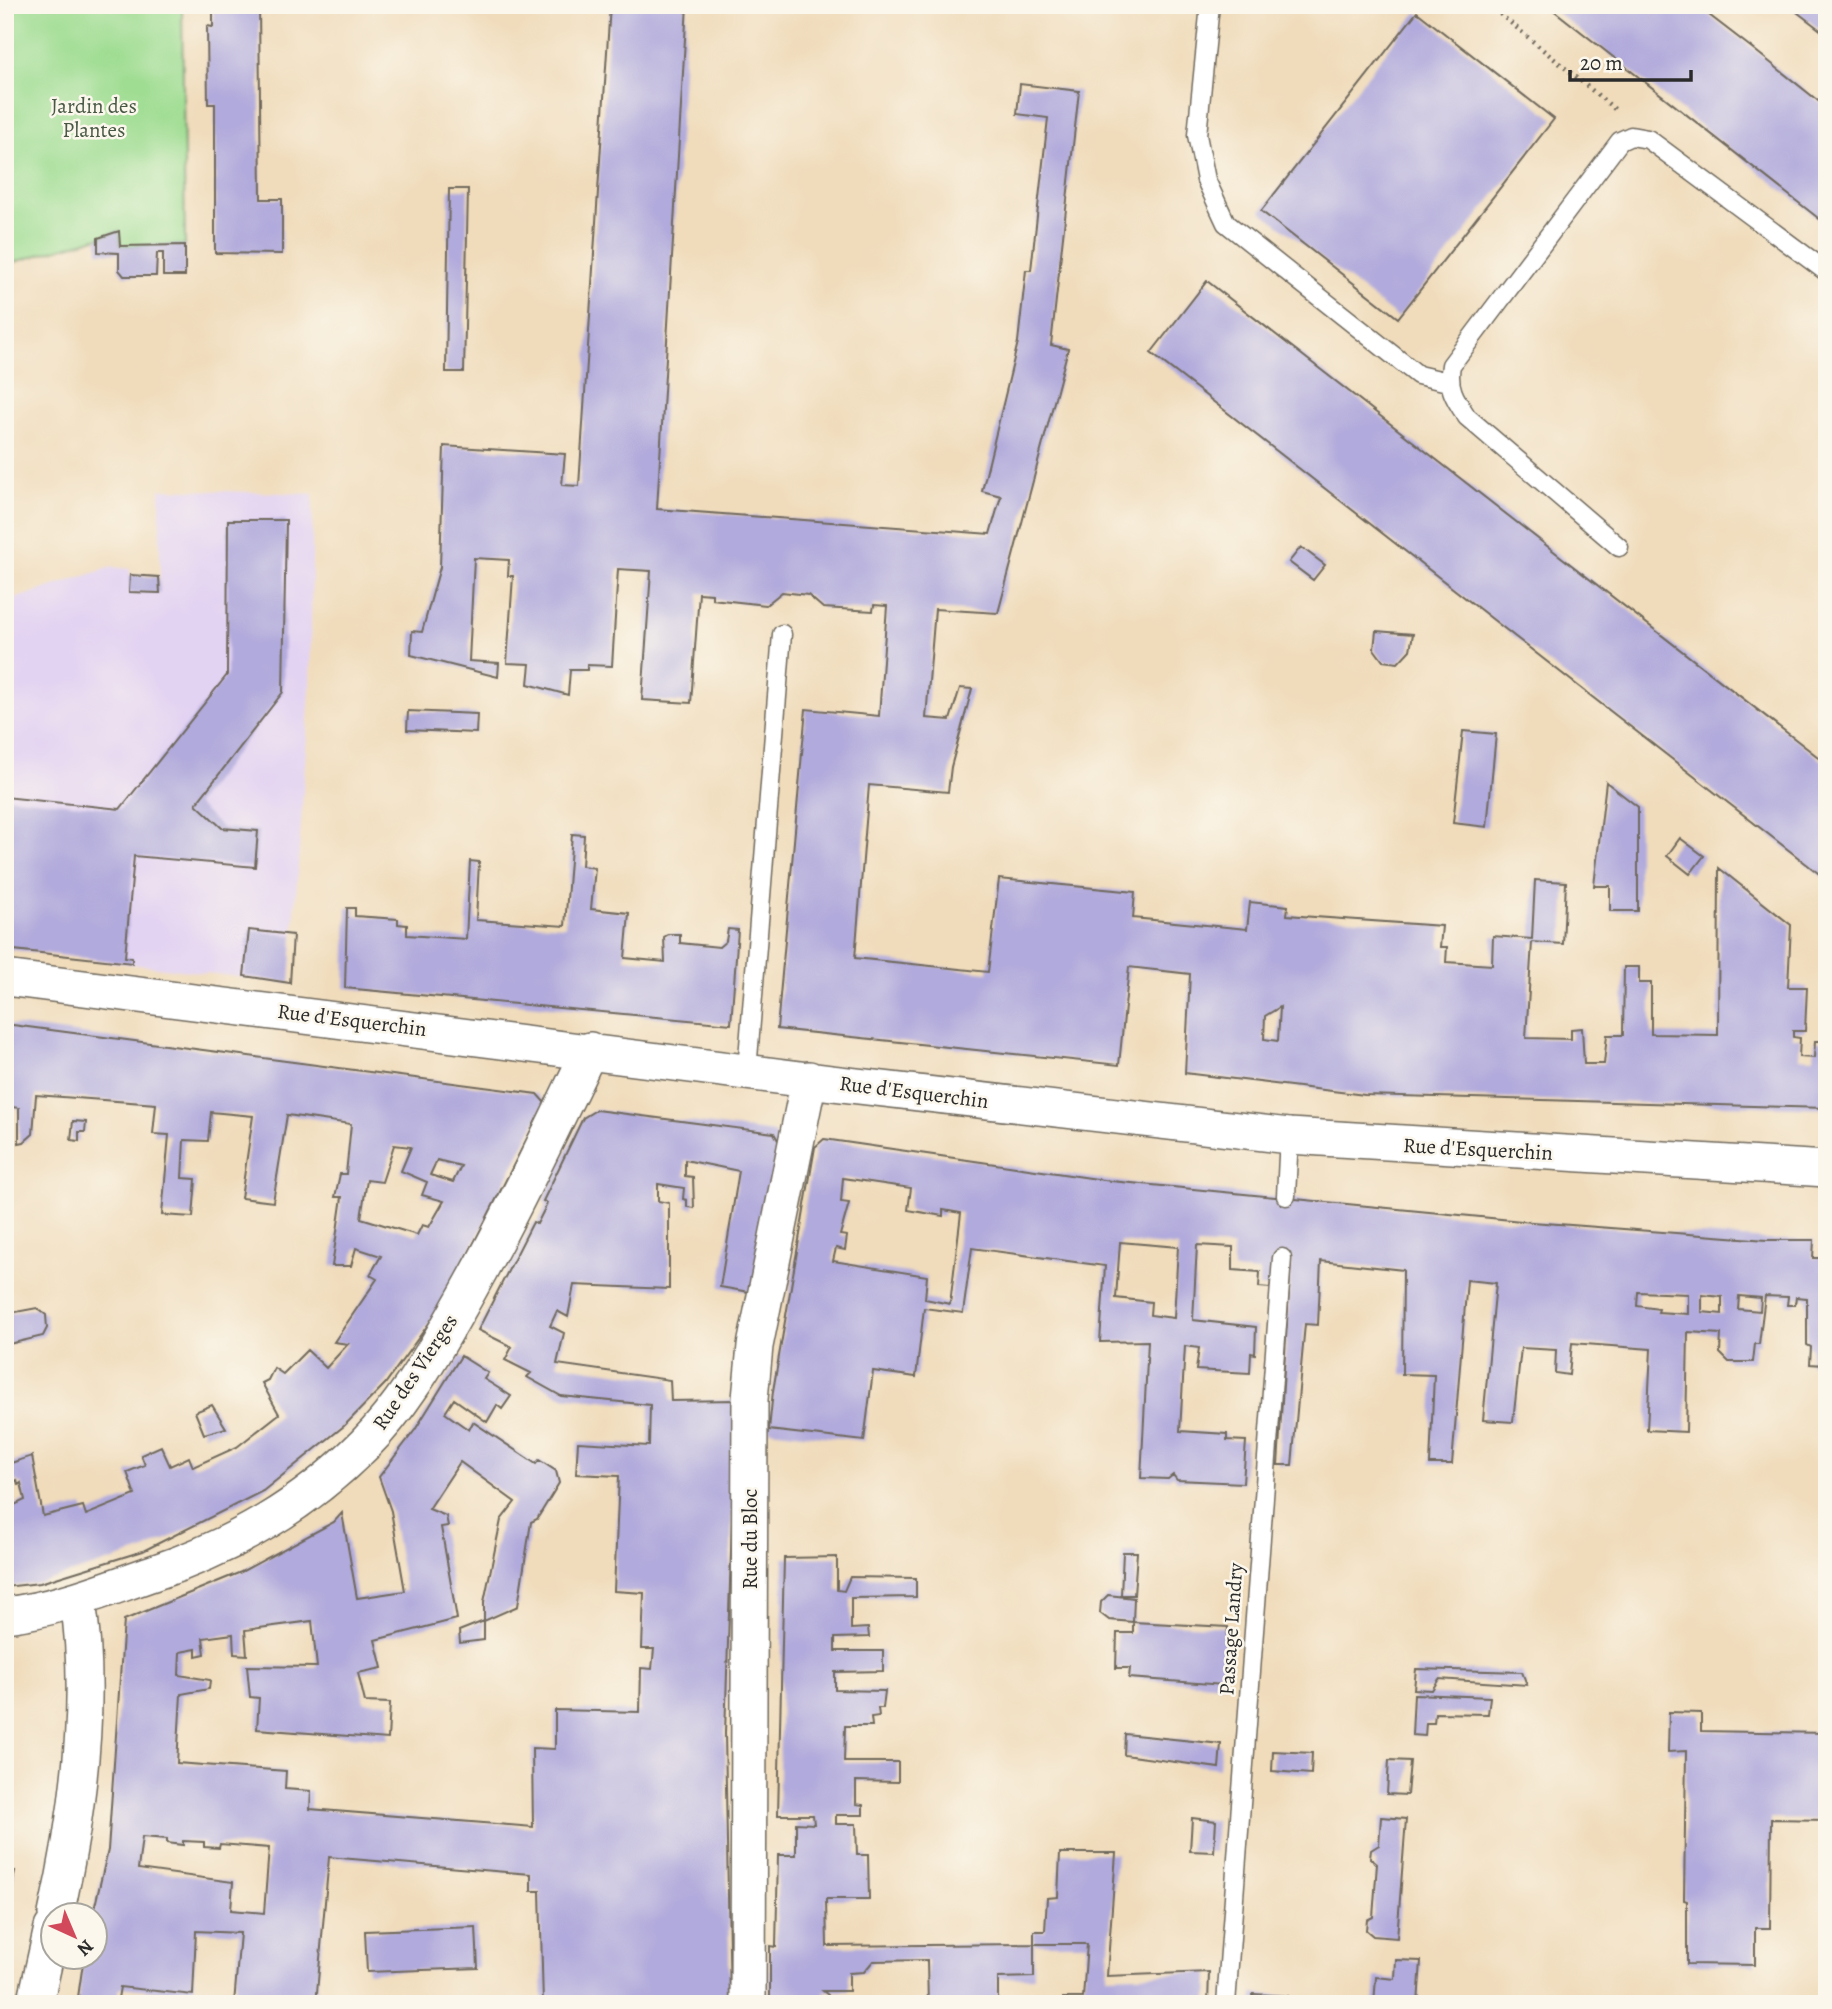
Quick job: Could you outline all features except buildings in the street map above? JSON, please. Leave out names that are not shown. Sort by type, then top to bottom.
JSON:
[{"type":"street","name":"Rue d'Esquerchin","points":[[5,978],[1289,1136],[1827,1169]]},
{"type":"street","name":"Rue des Vierges","points":[[5,1615],[54,1608],[78,1601],[180,1565],[240,1539],[313,1491],[366,1444],[408,1391],[477,1276],[590,1050]]},
{"type":"street","name":"Rue du Bloc","points":[[748,2004],[750,1399],[755,1346],[809,1079]]},
{"type":"street","points":[[58,1900],[72,1835],[81,1743],[83,1634],[78,1601]]},
{"type":"street","points":[[35,2004],[43,1970]]},
{"type":"lane","points":[[1210,5],[1197,135],[1206,180],[1226,223],[1418,375],[1448,382]]},
{"type":"lane","points":[[1619,547],[1467,417],[1454,398],[1448,382],[1451,365],[1620,141],[1631,136],[1648,139],[1827,272]]},
{"type":"lane","points":[[747,1071],[782,634]]},
{"type":"lane","points":[[1286,1196],[1289,1136]]},
{"type":"lane","name":"Passage Landry","points":[[1226,2004],[1282,1258]]},
{"type":"path","points":[[1489,5],[1619,114],[1631,136]]},
{"type":"shaded area","points":[[160,489],[313,494],[310,690],[290,983],[5,949],[5,602],[112,567],[130,569],[130,592],[160,593]]},
{"type":"green space","name":"Jardin des Plantes","points":[[5,5],[182,5],[185,245],[120,246],[119,231],[5,265]]}]
